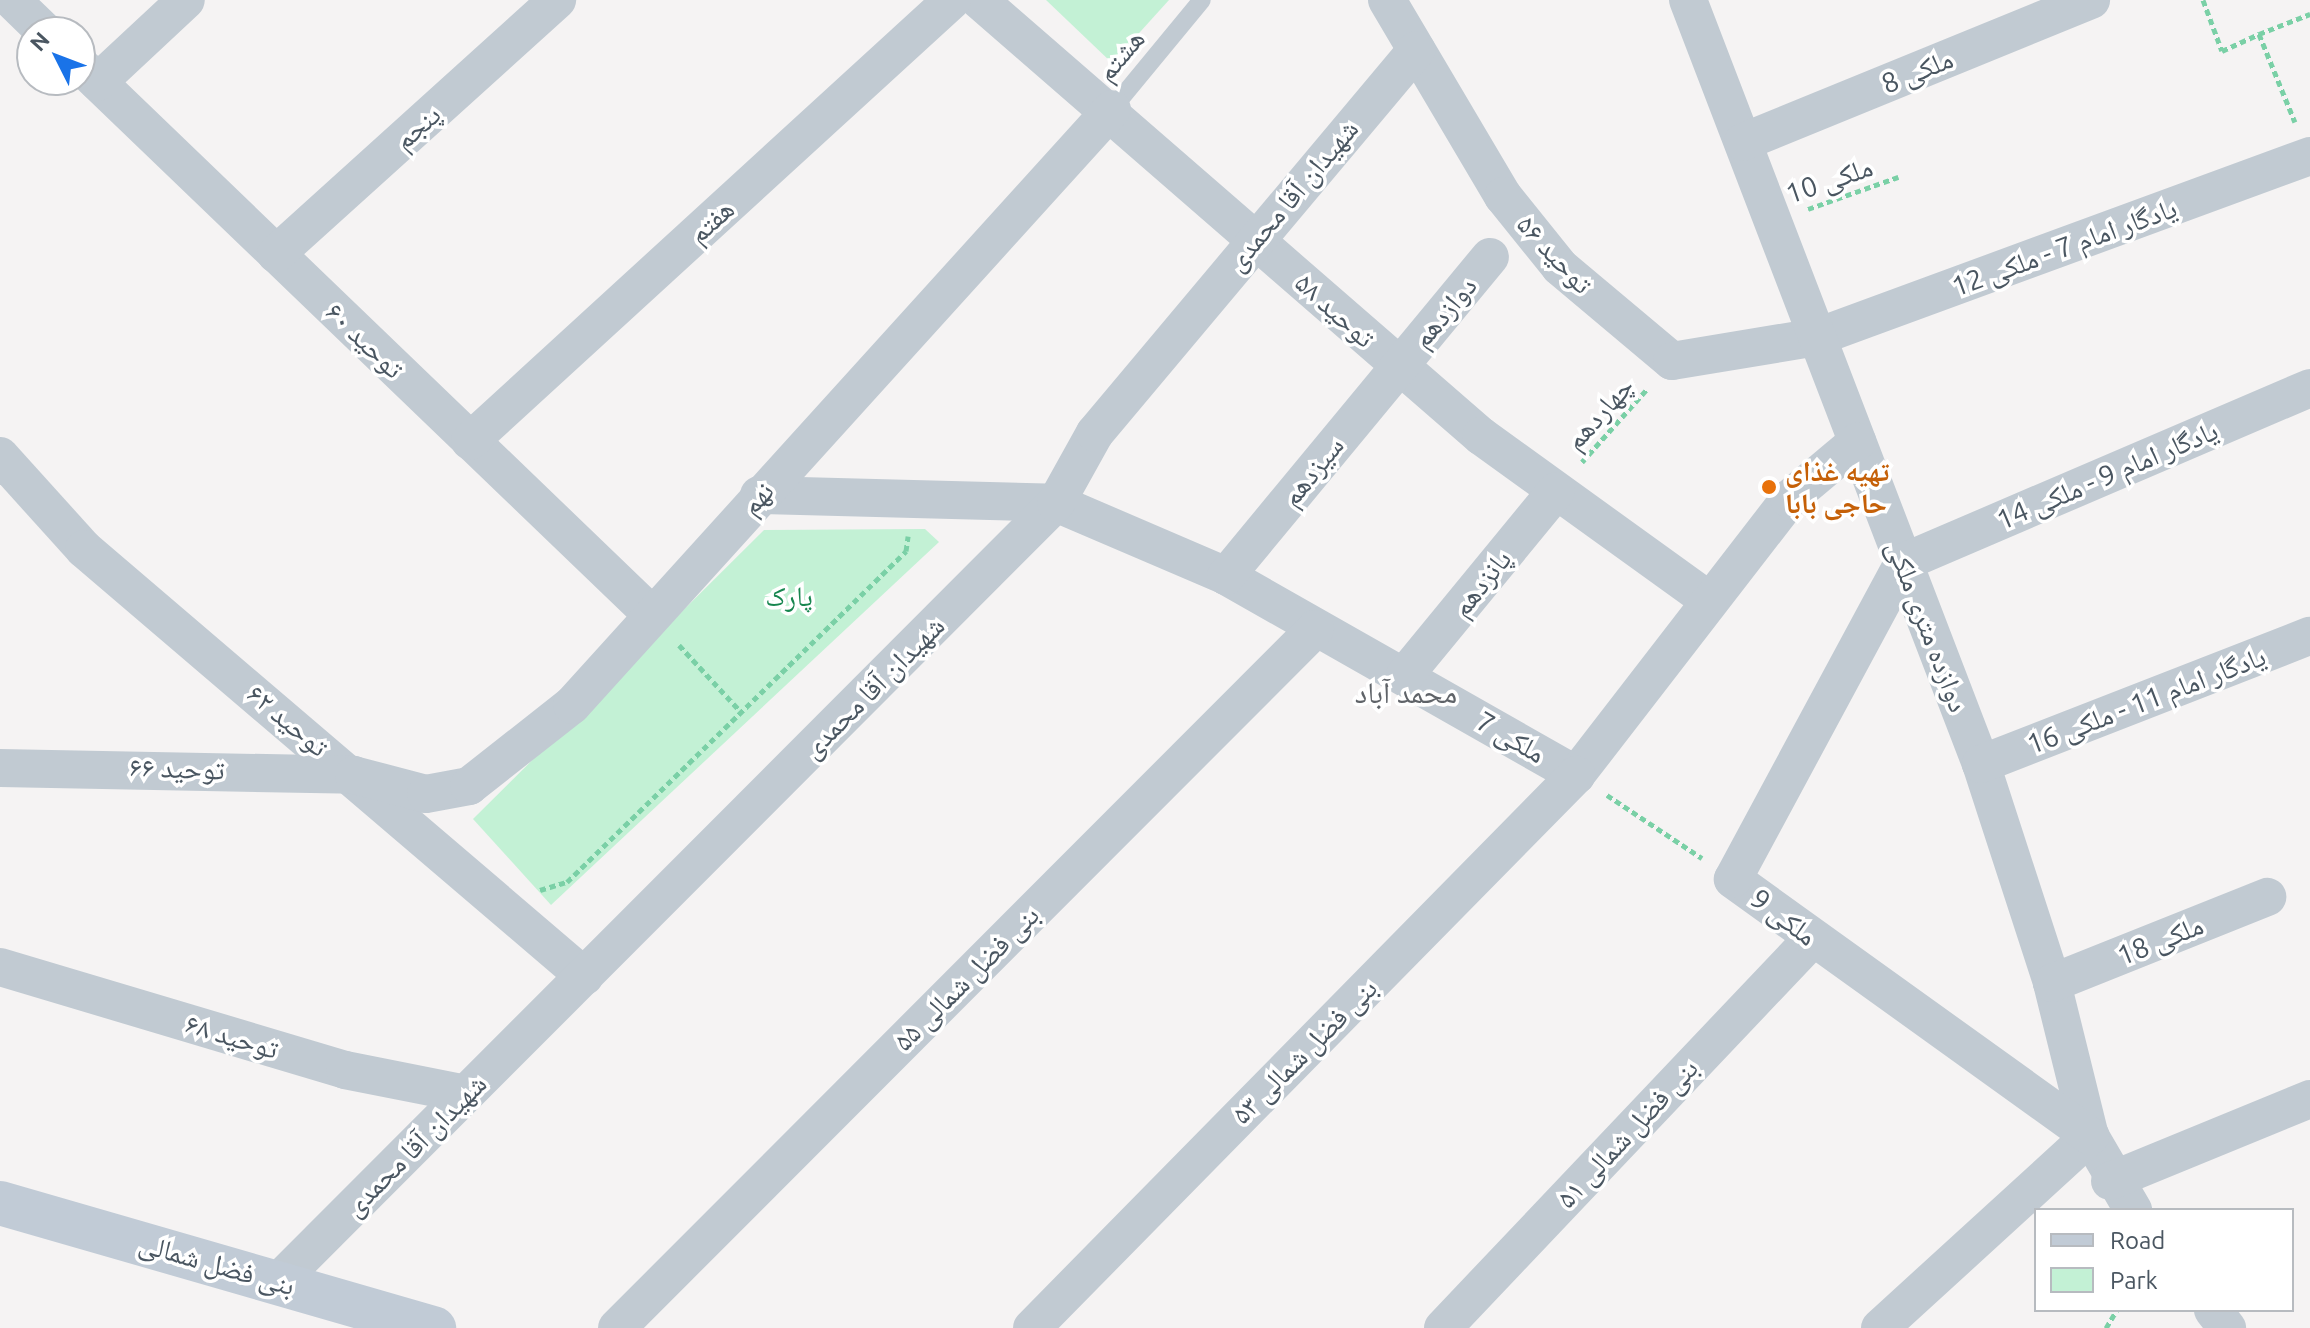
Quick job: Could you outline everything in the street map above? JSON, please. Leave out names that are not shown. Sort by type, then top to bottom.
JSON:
[{"type":"main road","name":"بنی فضل شمالی","points":[[0,1203],[434,1328]]},
{"type":"street","points":[[12,0],[28,16]]},
{"type":"street","points":[[96,69],[186,0]]},
{"type":"street","name":"پنجم","points":[[276,254],[557,0]]},
{"type":"street","name":"هفتم","points":[[470,441],[952,0]]},
{"type":"street","name":"توحید ۵۸","points":[[979,0],[1112,109],[1398,367],[1556,491],[1707,599]]},
{"type":"street","name":"توحید ۵۶","points":[[1387,0],[1503,196],[1560,267],[1672,361]]},
{"type":"street","name":"دوازده متری ملکی","points":[[1688,0],[1981,764],[2052,983],[2090,1136],[2122,1196]]},
{"type":"street","name":"ملکی 8","points":[[1743,142],[2091,0]]},
{"type":"street","name":"شهیدان آقا محمدی","points":[[279,1281],[1056,503],[1095,433],[1255,236],[1416,50]]},
{"type":"street","name":"توحید ۶۰","points":[[96,81],[651,614]]},
{"type":"street","name":"نهم","points":[[354,775],[426,794],[469,786],[572,705],[651,614],[1112,109]]},
{"type":"street","name":"یادگار امام 7 - ملکی 12","points":[[1817,337],[2309,156]]},
{"type":"street","name":"دوازدهم","points":[[1398,367],[1490,257]]},
{"type":"street","points":[[1672,361],[1817,337]]},
{"type":"street","name":"سیزدهم","points":[[1226,576],[1398,367]]},
{"type":"street","name":"یادگار امام 9 - ملکی 14","points":[[1904,562],[2310,388]]},
{"type":"street","name":"ملکی 7","points":[[1056,503],[1226,576],[1315,629],[1405,675],[1576,775],[1707,599],[1789,499],[1857,442]]},
{"type":"street","name":"توحید ۶۲","points":[[0,456],[84,549],[354,775],[584,976]]},
{"type":"street","name":"پانزدهم","points":[[1405,675],[1556,491]]},
{"type":"street","points":[[759,495],[1056,503]]},
{"type":"street","name":"ملکی 9","points":[[1904,562],[1733,879],[1812,939],[2090,1136]]},
{"type":"street","name":"بنی فضل شمالی ۵۵","points":[[617,1328],[1315,629]]},
{"type":"street","name":"یادگار امام 11 - ملکی 16","points":[[1981,764],[2310,636]]},
{"type":"street","name":"توحید ۶۶","points":[[0,768],[354,775]]},
{"type":"street","name":"بنی فضل شمالی ۵۳","points":[[1032,1328],[1576,775]]},
{"type":"street","name":"ملکی 18","points":[[2052,983],[2267,897]]},
{"type":"street","name":"بنی فضل شمالی ۵۱","points":[[1443,1328],[1812,939]]},
{"type":"street","name":"توحید ۶۸","points":[[0,967],[345,1070],[466,1094]]},
{"type":"street","points":[[2122,1196],[2310,1099]]},
{"type":"street","points":[[1880,1328],[2090,1136]]},
{"type":"street","points":[[2215,1312],[2227,1328]]},
{"type":"lane","name":"هشتم","points":[[1112,109],[1202,0]]},
{"type":"path","points":[[2203,0],[2222,51],[2310,14]]},
{"type":"path","points":[[2259,34],[2309,156]]},
{"type":"path","name":"ملکی 10","points":[[1773,221],[1898,177]]},
{"type":"path","name":"چهاردهم","points":[[1556,491],[1672,361]]},
{"type":"path","points":[[512,914],[545,886],[567,882],[906,551],[912,499]]},
{"type":"path","points":[[651,614],[741,712]]},
{"type":"path","points":[[1576,775],[1733,879]]},
{"type":"green space","points":[[1046,0],[1169,0],[1112,63]]},
{"type":"green space","name":"پارک","points":[[925,529],[939,542],[551,905],[473,819],[764,530]]},
{"type":"place","name":"تهیه غذای حاجی بابا","points":[[1769,487]]},
{"type":"district","name":"محمد آباد","points":[[1406,692]]}]
